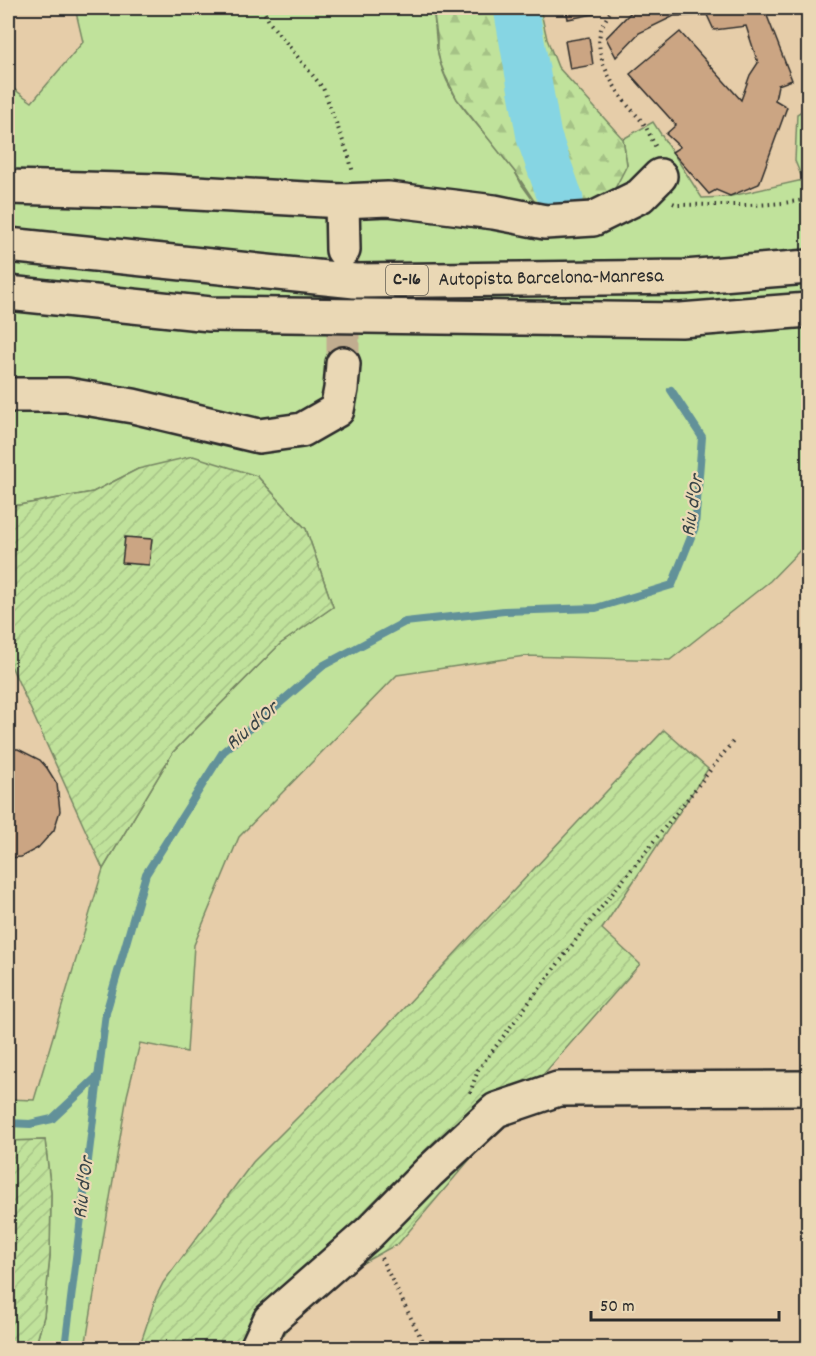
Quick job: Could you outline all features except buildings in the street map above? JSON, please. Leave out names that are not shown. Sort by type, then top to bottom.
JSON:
[{"type":"main road","points":[[8,187],[351,200],[388,199],[494,212],[545,222],[593,219],[650,186]]},
{"type":"main road","points":[[343,250],[351,200]]},
{"type":"main road","name":"Autopista Barcelona-Manresa","points":[[8,245],[355,281],[684,277],[808,267]]},
{"type":"main road","name":"Autopista Barcelona-Manresa","points":[[8,293],[210,314],[681,320],[808,310]]},
{"type":"main road","points":[[8,395],[67,395],[122,404],[259,436],[302,430],[337,410],[343,364]]},
{"type":"main road","points":[[257,1348],[270,1320],[369,1233],[429,1172],[496,1110],[558,1089],[808,1088]]},
{"type":"path","points":[[262,8],[270,23],[323,88],[350,157],[351,200]]},
{"type":"path","points":[[613,8],[603,25],[600,36],[604,66],[626,103],[645,127]]},
{"type":"path","points":[[650,186],[660,199],[678,205],[718,206],[808,200]]},
{"type":"path","points":[[477,1128],[467,1102],[478,1070],[585,928],[735,739]]},
{"type":"path","points":[[369,1233],[426,1348]]},
{"type":"green space","points":[[75,8],[433,8],[438,56],[448,84],[467,112],[515,172],[540,210],[627,165],[623,139],[653,122],[702,198],[727,197],[803,180],[795,161],[797,114],[808,107],[808,542],[770,581],[670,660],[525,656],[397,675],[239,837],[194,945],[187,1052],[140,1043],[127,1096],[85,1348],[35,1348],[44,1316],[50,1256],[51,1193],[45,1140],[8,1141],[8,1099],[34,1100],[103,869],[173,752],[280,644],[333,607],[306,529],[257,476],[138,469],[93,492],[8,507],[8,85],[32,102],[83,42]]},
{"type":"green space","points":[[433,8],[540,8],[547,39],[558,67],[623,139],[627,165],[609,200],[572,210],[540,210],[515,172],[457,99],[440,62]]},
{"type":"green space","points":[[193,456],[257,476],[306,529],[333,607],[280,644],[173,752],[103,869],[8,659],[8,507],[93,492],[138,469]]},
{"type":"green space","points":[[664,730],[708,769],[602,929],[640,964],[399,1243],[316,1289],[276,1348],[139,1348],[163,1283],[253,1162],[358,1057]]},
{"type":"green space","points":[[45,1140],[51,1193],[50,1256],[44,1316],[35,1348],[8,1348],[8,1141]]},
{"type":"waterway","name":"Riu d'Or","points":[[516,8],[539,137],[561,200]]},
{"type":"waterway","name":"Riu d'Or","points":[[65,1348],[106,1013],[146,874],[223,752],[324,665],[405,622],[504,611],[596,608],[672,585],[695,527],[702,437],[671,390]]},
{"type":"waterway","points":[[8,1123],[30,1124],[52,1119],[98,1076]]},
{"type":"tunnel","points":[[343,252],[343,364]]}]
